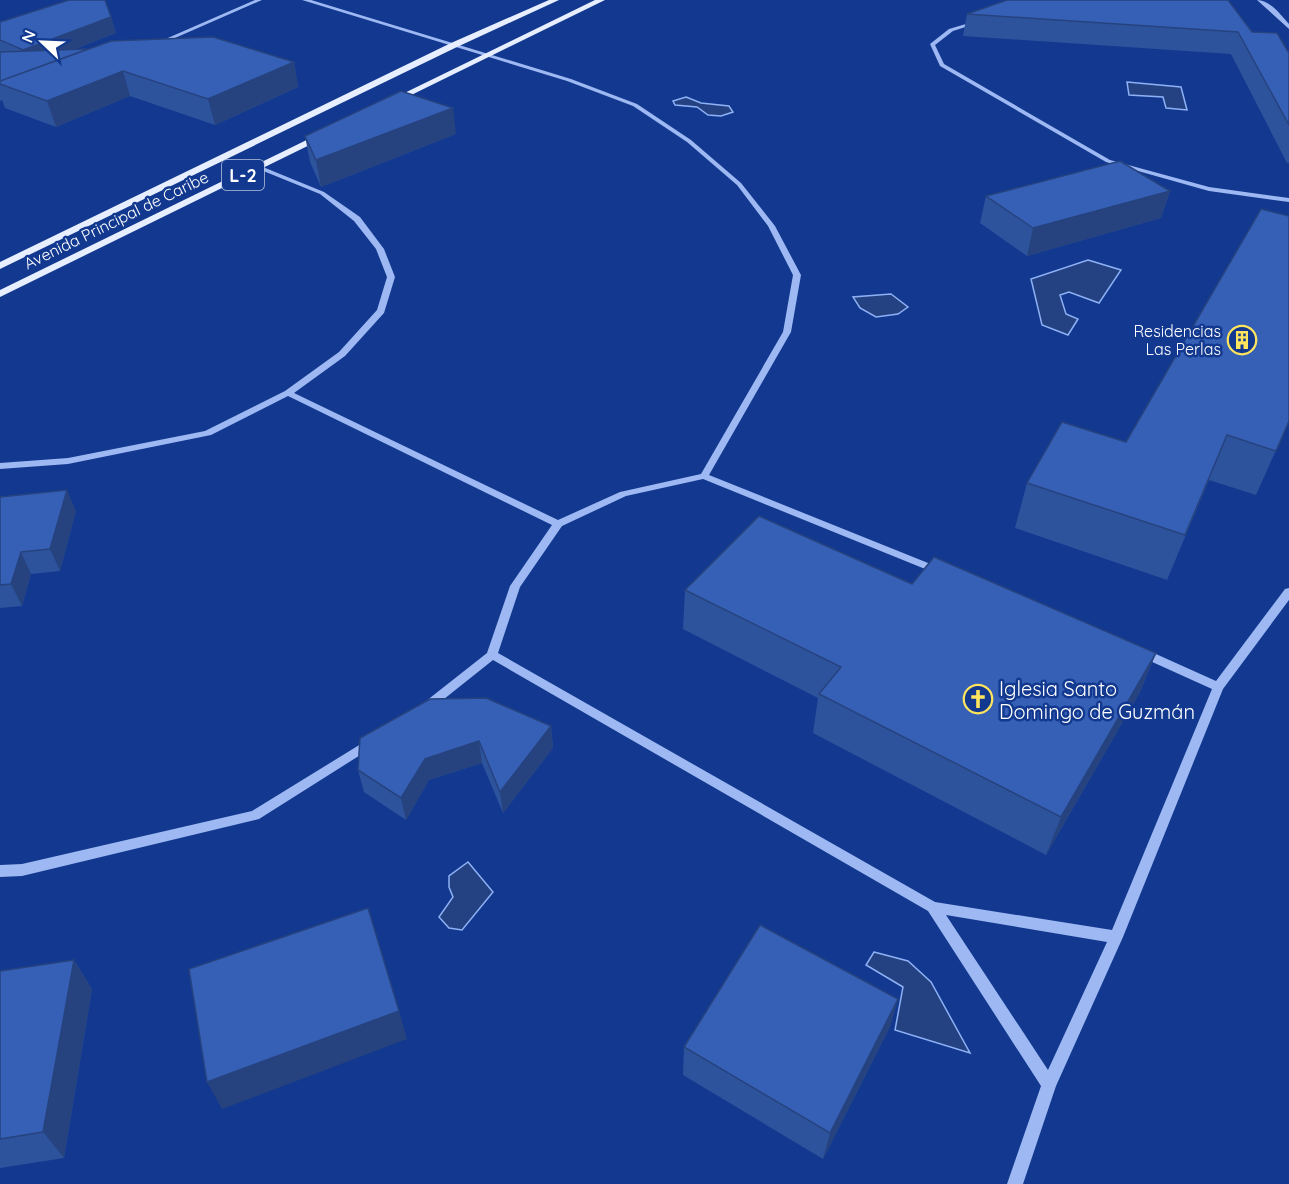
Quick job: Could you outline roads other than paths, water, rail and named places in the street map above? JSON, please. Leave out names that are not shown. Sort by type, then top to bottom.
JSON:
[{"type":"main road","name":"Avenida Principal de Caribe","points":[[0,266],[454,45],[555,0]]},
{"type":"main road","points":[[382,106],[601,0]]},
{"type":"main road","name":"Avenida Principal de Caribe","points":[[0,294],[331,131]]},
{"type":"street","points":[[151,47],[259,0]]},
{"type":"street","points":[[305,0],[569,80],[634,105],[689,141],[740,184],[771,226],[797,275],[787,332],[704,476]]},
{"type":"street","points":[[1260,0],[1289,27]]},
{"type":"street","points":[[982,20],[951,30],[932,45],[942,65],[1108,161],[1209,189],[1289,200]]},
{"type":"street","points":[[0,466],[68,460],[208,433],[288,393],[342,354],[381,311],[391,277],[380,249],[357,219],[322,193],[258,167]]},
{"type":"street","points":[[288,393],[558,524]]},
{"type":"street","points":[[412,718],[492,655],[515,586],[558,524],[623,494],[704,476],[948,574]]},
{"type":"street","points":[[1015,1184],[1048,1085],[1116,937],[1218,687],[1289,592]]},
{"type":"street","points":[[1136,650],[1218,687]]},
{"type":"street","points":[[492,655],[933,907],[1116,937]]},
{"type":"street","points":[[0,871],[22,870],[255,815],[382,736]]},
{"type":"street","points":[[933,907],[1048,1085]]},
{"type":"water","points":[[1127,82],[1181,87],[1187,110],[1166,108],[1163,97],[1129,95]]},
{"type":"water","points":[[686,97],[701,103],[729,106],[733,112],[721,116],[708,115],[697,107],[675,105],[673,101]]},
{"type":"water","points":[[1088,260],[1121,270],[1099,303],[1069,292],[1060,295],[1066,314],[1078,319],[1068,335],[1042,325],[1031,279]]},
{"type":"water","points":[[891,294],[908,307],[898,314],[876,317],[860,308],[853,297]]},
{"type":"water","points":[[468,862],[493,892],[462,930],[449,928],[439,917],[453,897],[449,887],[449,876]]},
{"type":"water","points":[[874,952],[908,961],[931,982],[970,1053],[895,1030],[903,987],[866,965]]},
{"type":"place","name":"Residencias Las Perlas","points":[[1242,340]]},
{"type":"place","name":"Iglesia Santo Domingo de Guzmán","points":[[978,699]]}]
